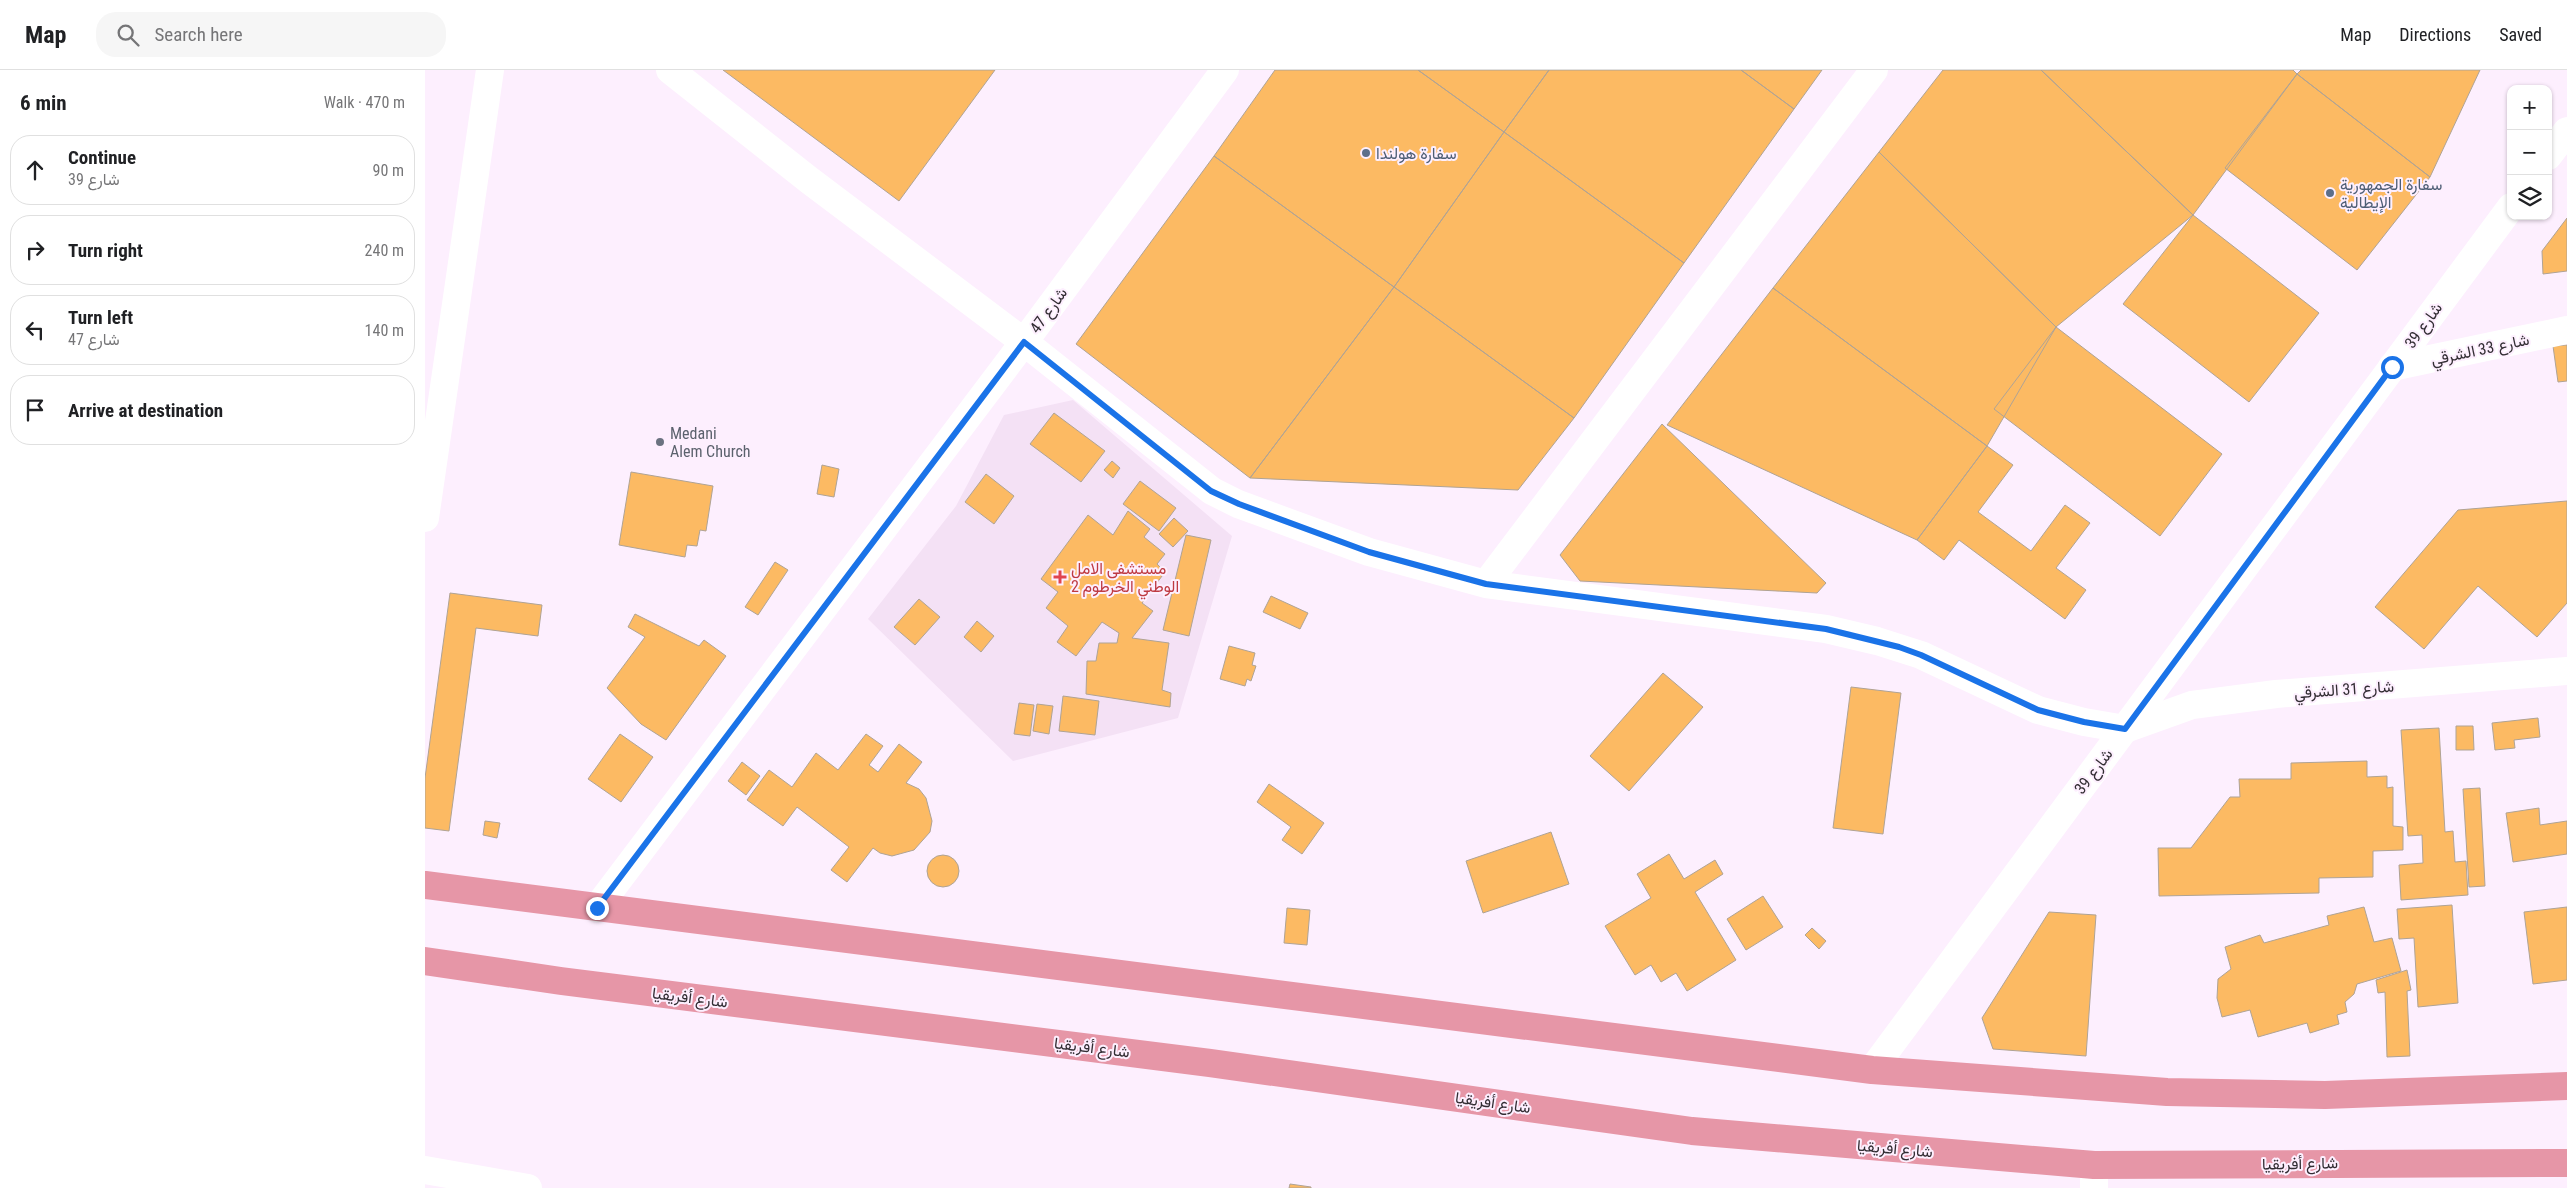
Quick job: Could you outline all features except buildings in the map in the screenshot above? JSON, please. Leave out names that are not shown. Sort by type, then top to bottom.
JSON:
[{"type":"highway","points":[[425,886],[1872,1070],[2167,1092],[2325,1095],[2567,1086]]},
{"type":"highway","name":"شارع أفريقيا","points":[[425,961],[561,981],[1200,1061],[1692,1131],[2094,1177],[2567,1163]]},
{"type":"street","points":[[425,518],[490,70]]},
{"type":"street","points":[[670,70],[809,180],[1024,342],[1211,491],[1239,504],[1369,552],[1486,584],[1826,629],[1921,655],[2038,710],[2084,722],[2125,729]]},
{"type":"street","name":"شارع 47","points":[[597,908],[1024,342],[1225,70]]},
{"type":"street","points":[[1486,584],[1874,70]]},
{"type":"street","points":[[2552,151],[2567,131]]},
{"type":"street","name":"شارع 39","points":[[1872,1070],[2507,212]]},
{"type":"street","name":"شارع 33 الشرقي","points":[[2392,367],[2567,330]]},
{"type":"street","name":"شارع 31 الشرقي","points":[[2125,729],[2192,705],[2211,702],[2276,694],[2567,671]]},
{"type":"street","points":[[425,1170],[528,1188]]},
{"type":"shaded area","name":"مستشفى الامل الوطني الخرطوم 2","points":[[1073,400],[1232,536],[1178,718],[1013,761],[868,619],[956,506],[1004,415]]},
{"type":"place","name":"سفارة هولندا","points":[[1366,153]]},
{"type":"place","name":"سفارة الجمهورية الإيطالية","points":[[2330,193]]},
{"type":"place","name":"Medani Alem Church","points":[[660,442]]},
{"type":"place","name":"مستشفى الامل الوطني الخرطوم 2","points":[[1060,577]]},
{"type":"route","points":[[597,908],[1024,342],[1211,491],[1239,504],[1369,552],[1486,584],[1826,629],[1899,647],[1921,655],[2038,710],[2061,717],[2125,729],[2392,367]]}]
